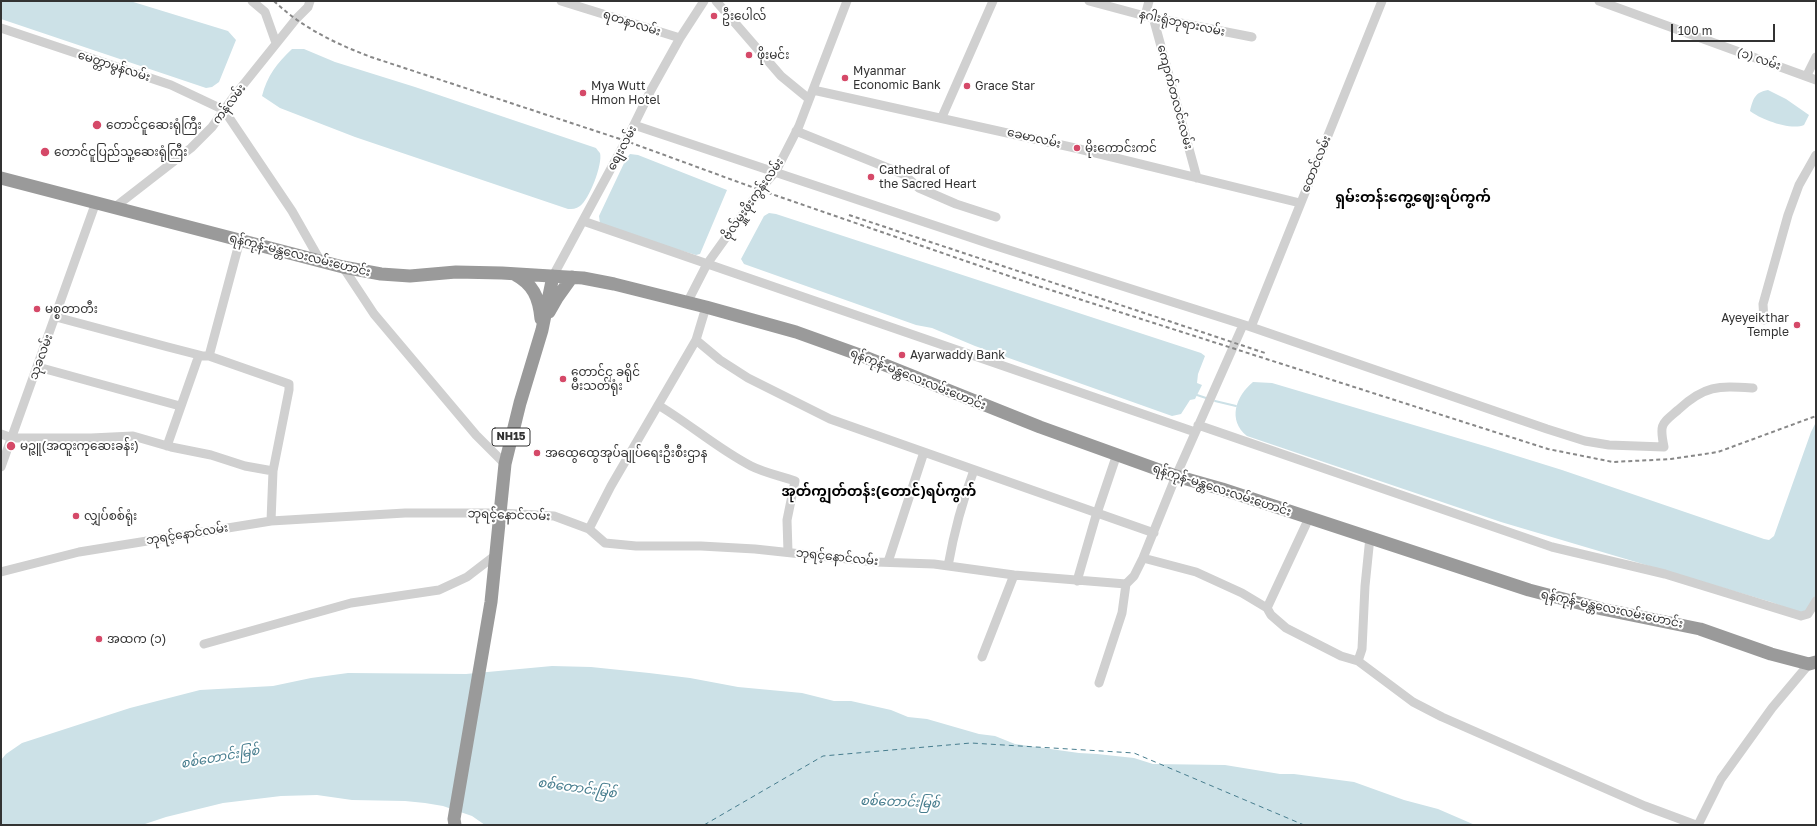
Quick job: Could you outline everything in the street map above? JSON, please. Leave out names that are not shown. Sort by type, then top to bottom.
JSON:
[{"type":"highway","name":"ရန်ကုန်-မန္တလေးလမ်းဟောင်း","points":[[1,178],[321,262],[381,274],[410,276],[456,272],[572,277],[614,284],[706,307],[810,337],[860,355],[996,410],[1176,476],[1222,489],[1529,590],[1602,609],[1700,629],[1771,654],[1812,663]]},
{"type":"highway","points":[[514,274],[525,280],[533,288],[538,301],[542,330]]},
{"type":"highway","name":"NH15","points":[[454,822],[491,602],[505,464],[520,403],[542,330],[553,276]]},
{"type":"highway","points":[[542,330],[550,309],[572,277]]},
{"type":"street","points":[[252,1],[265,12],[276,43]]},
{"type":"street","name":"ကန်လမ်း","points":[[115,207],[191,148],[212,127],[276,43],[308,7],[310,1]]},
{"type":"street","name":"ရတနာလမ်း","points":[[561,1],[588,5],[680,38]]},
{"type":"street","name":"စျေးလမ်း","points":[[553,276],[634,125],[651,90],[680,38],[704,1]]},
{"type":"street","points":[[716,1],[781,76],[809,99]]},
{"type":"street","name":"ဗိုလ်မှူးဖိုးကွန်းလမ်း","points":[[687,303],[707,264],[763,186],[776,172],[796,132],[847,1]]},
{"type":"street","points":[[942,117],[993,1]]},
{"type":"street","name":"နဂါးရုံဘုရားလမ်း","points":[[1089,1],[1149,17],[1252,37]]},
{"type":"street","points":[[1149,1],[1149,17]]},
{"type":"street","name":"ထောင်လမ်း","points":[[1126,584],[1134,576],[1143,558],[1176,476],[1197,429],[1247,326],[1300,203],[1382,1]]},
{"type":"street","name":"(၁) လမ်း","points":[[1599,1],[1807,75],[1816,80]]},
{"type":"street","name":"ကျောက်တလင်းလမ်း","points":[[1149,17],[1197,178]]},
{"type":"street","name":"မေတ္တာမွန်လမ်း","points":[[1,28],[171,85],[224,110]]},
{"type":"street","points":[[1807,75],[1816,57]]},
{"type":"street","name":"ခေမာလမ်း","points":[[813,90],[942,117],[1300,203]]},
{"type":"street","points":[[224,110],[292,211],[321,262]]},
{"type":"street","points":[[634,125],[990,244],[1247,326],[1585,441],[1609,445],[1664,447],[1662,435],[1664,421],[1691,398],[1710,389],[1724,387],[1753,388]]},
{"type":"street","points":[[796,132],[903,174],[920,188],[956,204],[996,217]]},
{"type":"street","points":[[1764,320],[1764,304],[1788,215],[1799,185],[1816,155]]},
{"type":"street","name":"သုခလမ်း","points":[[1,467],[96,202]]},
{"type":"street","points":[[583,221],[1197,429],[1552,547],[1665,574],[1801,616],[1808,614],[1816,600]]},
{"type":"street","points":[[167,446],[180,406],[204,355],[240,240]]},
{"type":"street","points":[[343,267],[374,314],[476,435],[505,464]]},
{"type":"street","points":[[589,529],[611,486],[696,340],[706,307]]},
{"type":"street","points":[[56,317],[204,355],[289,384],[273,471],[271,521]]},
{"type":"street","points":[[696,340],[720,360],[748,378],[823,416],[1096,514],[1154,533]]},
{"type":"street","points":[[38,367],[180,406]]},
{"type":"street","points":[[658,405],[683,420],[712,442],[752,466],[795,481],[787,520],[788,552]]},
{"type":"street","points":[[1,434],[12,438],[91,438],[133,436],[167,446],[211,455],[246,466],[273,471]]},
{"type":"street","points":[[888,562],[924,452]]},
{"type":"street","points":[[1077,581],[1096,514],[1117,454]]},
{"type":"street","points":[[948,566],[953,536],[961,505],[974,470]]},
{"type":"street","name":"ဘုရင့်နောင်လမ်း","points":[[1,572],[79,552],[271,521],[404,513],[501,514],[554,516],[589,529],[605,543],[636,546],[701,546],[788,552],[888,562],[934,564],[1014,575],[1126,584]]},
{"type":"street","points":[[1267,608],[1309,518]]},
{"type":"street","points":[[1358,661],[1362,649],[1365,586],[1370,537]]},
{"type":"street","points":[[204,644],[351,603],[439,590],[467,577],[497,554]]},
{"type":"street","points":[[1143,558],[1196,572],[1242,593],[1267,608],[1271,615],[1286,628],[1341,656],[1358,661],[1413,702],[1442,717],[1645,806],[1697,825],[1721,779],[1772,708],[1812,663]]},
{"type":"street","points":[[982,657],[1014,575]]},
{"type":"street","points":[[1100,683],[1122,613],[1126,584]]},
{"type":"water","points":[[1,1],[130,1],[228,31],[236,40],[219,82],[212,87],[206,88],[1,19]]},
{"type":"water","points":[[292,49],[304,49],[335,62],[415,87],[596,148],[600,153],[600,158],[597,173],[591,189],[580,206],[568,209],[355,137],[280,108],[262,96],[273,70]]},
{"type":"water","points":[[1768,90],[1786,99],[1809,115],[1804,125],[1791,126],[1768,121],[1750,111],[1757,94]]},
{"type":"water","points":[[630,154],[638,155],[727,190],[700,254],[696,255],[606,228],[600,224],[599,216],[626,159]]},
{"type":"water","points":[[769,213],[776,214],[1201,353],[1205,356],[1198,374],[1197,383],[1202,385],[1195,399],[1190,400],[1181,414],[1172,416],[975,346],[932,328],[916,325],[744,264],[741,259],[764,216]]},
{"type":"water","points":[[1253,382],[1272,383],[1488,447],[1562,470],[1769,540],[1774,536],[1811,432],[1816,422],[1816,594],[1810,609],[1801,613],[1771,602],[1501,522],[1247,436],[1237,423],[1236,408],[1242,394]]},
{"type":"water","name":"စစ်တောင်းမြစ်","points":[[552,666],[591,667],[649,673],[690,678],[738,687],[802,693],[834,701],[851,701],[891,710],[908,717],[927,719],[979,734],[995,736],[1015,744],[1079,753],[1134,758],[1153,764],[1225,765],[1280,774],[1294,774],[1354,782],[1404,800],[1438,809],[1475,825],[485,825],[472,816],[443,806],[405,801],[352,800],[317,795],[281,796],[223,803],[166,817],[142,825],[1,825],[1,760],[6,754],[22,743],[130,708],[200,690],[273,686],[311,678],[348,673],[466,674]]},
{"type":"waterway","points":[[1197,395],[1206,398]]},
{"type":"waterway","points":[[1215,401],[1236,406]]},
{"type":"ferry route","points":[[704,825],[823,756],[971,743],[1134,753],[1304,825]]},
{"type":"railway","points":[[274,1],[307,27],[371,57],[626,141],[760,190],[1035,285],[1548,449],[1613,462],[1671,459],[1718,452],[1816,416]]},
{"type":"railway","points":[[849,215],[1265,353]]},
{"type":"place","name":"ဦးပေါလ်","points":[[714,16]]},
{"type":"place","name":"ဖိုးမင်း","points":[[749,55]]},
{"type":"place","name":"Myanmar Economic Bank","points":[[845,78]]},
{"type":"place","name":"Grace Star","points":[[967,86]]},
{"type":"place","name":"Mya Wutt Hmon Hotel","points":[[583,93]]},
{"type":"place","name":"တောင်ငူဆေးရုံကြီး","points":[[97,125]]},
{"type":"place","name":"မိုးကောင်းကင်","points":[[1077,148]]},
{"type":"place","name":"တောင်ငူပြည်သူ့ဆေးရုံကြီး","points":[[45,152]]},
{"type":"place","name":"Cathedral of the Sacred Heart","points":[[871,177]]},
{"type":"place","name":"မစ္စတာတီး","points":[[37,309]]},
{"type":"place","name":"Ayeyeikthar Temple","points":[[1797,325]]},
{"type":"place","name":"Ayarwaddy Bank","points":[[902,355]]},
{"type":"place","name":"တောင်ငူ ခရိုင် မီးသတ်ရုံး","points":[[563,379]]},
{"type":"place","name":"မဉ္ဇူ(အထူးကုဆေးခန်း)","points":[[11,446]]},
{"type":"place","name":"အထွေထွေအုပ်ချုပ်ရေးဦးစီးဌာန","points":[[537,453]]},
{"type":"place","name":"လျှပ်စစ်ရုံး","points":[[76,516]]},
{"type":"place","name":"အထက (၁)","points":[[99,639]]},
{"type":"district","name":"ရှမ်းတန်းကွေ့ဈေးရပ်ကွက်","points":[[1413,198]]},
{"type":"district","name":"အုတ်ကျွတ်တန်း(တောင်)ရပ်ကွက်","points":[[879,492]]}]
